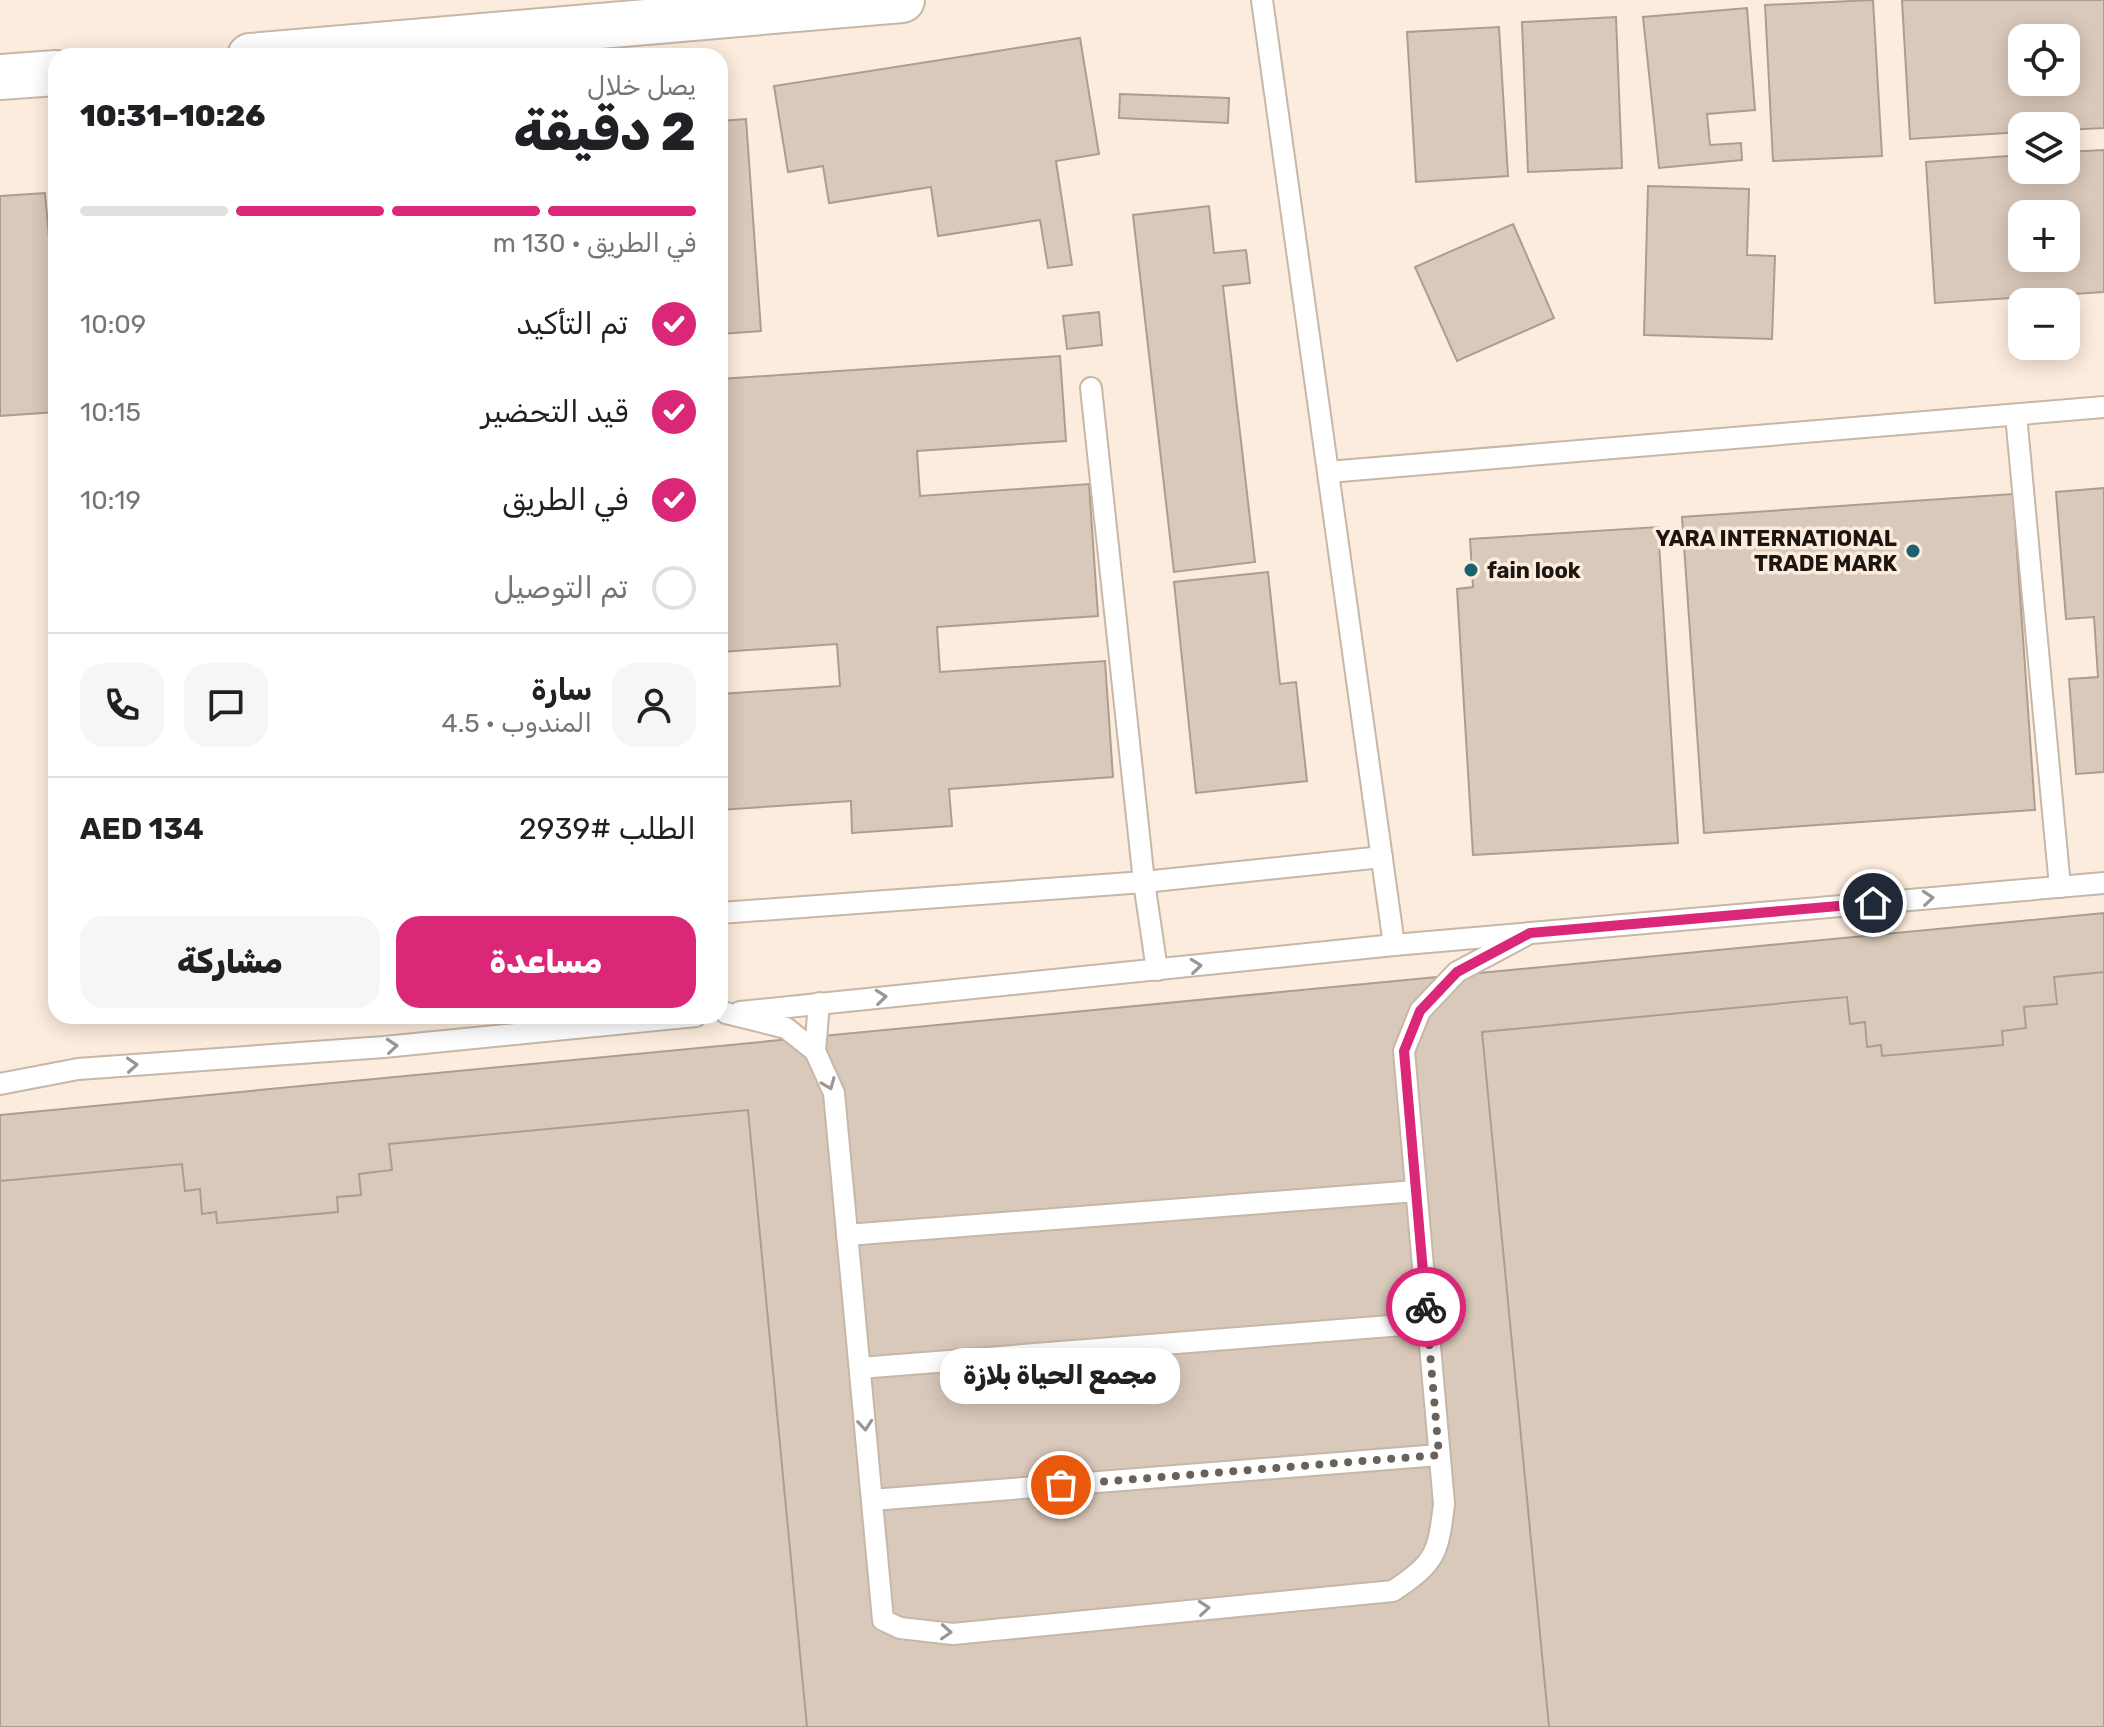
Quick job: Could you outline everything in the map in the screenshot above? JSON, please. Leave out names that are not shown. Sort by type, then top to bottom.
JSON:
[{"type":"street","points":[[450,48],[902,0]]},
{"type":"street","points":[[0,77],[48,74]]},
{"type":"lane","points":[[1262,0],[1394,945]]},
{"type":"lane","points":[[1091,388],[1144,882],[1157,970]]},
{"type":"lane","points":[[1328,472],[2104,407]]},
{"type":"lane","points":[[2016,415],[2060,887]]},
{"type":"lane","points":[[728,912],[1144,882],[1382,857]]},
{"type":"lane","points":[[728,1012],[1445,940],[2104,883]]},
{"type":"lane","points":[[728,1014],[786,1028],[815,1051],[834,1093],[883,1620],[900,1628],[953,1634],[1393,1591],[1420,1573],[1439,1545],[1444,1504],[1404,1051],[1420,1011],[1457,972],[1530,933]]},
{"type":"lane","points":[[1445,940],[1457,972]]},
{"type":"lane","points":[[815,1051],[819,1003]]},
{"type":"lane","points":[[0,1071],[78,1069],[384,1047],[546,1024]]},
{"type":"lane","points":[[0,1084],[78,1069]]},
{"type":"lane","points":[[847,1235],[1416,1191]]},
{"type":"lane","points":[[860,1368],[1428,1323]]},
{"type":"lane","points":[[872,1500],[1439,1455]]},
{"type":"building","points":[[1873,0],[1882,156],[1773,161],[1765,5]]},
{"type":"building","points":[[1902,0],[2104,0],[2104,128],[2080,129],[2080,112],[2008,112],[2008,133],[1910,139]]},
{"type":"building","points":[[1747,8],[1755,110],[1707,114],[1710,145],[1741,143],[1742,160],[1659,168],[1643,17]]},
{"type":"building","points":[[1616,17],[1622,168],[1528,172],[1522,22]]},
{"type":"building","points":[[1499,27],[1508,176],[1416,182],[1407,32]]},
{"type":"building","points":[[1080,38],[1099,154],[1056,161],[1072,265],[1048,268],[1040,220],[938,236],[931,187],[829,203],[823,166],[788,172],[774,86]]},
{"type":"building","points":[[1120,94],[1229,98],[1228,123],[1119,118]]},
{"type":"building","points":[[746,119],[761,331],[728,333],[728,120]]},
{"type":"building","points":[[2104,150],[2104,292],[2080,294],[2080,288],[2008,288],[2008,298],[1935,303],[1926,162],[2008,156],[2008,184],[2080,184],[2080,151]]},
{"type":"building","points":[[1648,186],[1749,189],[1747,255],[1775,256],[1772,339],[1644,335]]},
{"type":"building","points":[[45,193],[48,227],[48,413],[0,416],[0,196]]},
{"type":"building","points":[[1209,206],[1214,253],[1246,250],[1250,283],[1223,286],[1255,562],[1174,572],[1133,215]]},
{"type":"building","points":[[1513,224],[1554,318],[1457,361],[1415,267]]},
{"type":"building","points":[[1099,312],[1102,345],[1067,349],[1063,316]]},
{"type":"building","points":[[1060,356],[1066,441],[917,451],[920,496],[1089,484],[1098,616],[937,627],[940,672],[1105,661],[1113,777],[949,789],[952,826],[852,833],[851,801],[728,809],[728,693],[840,686],[837,644],[728,651],[728,378]]},
{"type":"building","points":[[2104,488],[2104,772],[2076,774],[2069,679],[2098,677],[2094,617],[2066,619],[2056,492]]},
{"type":"building","points":[[2013,494],[2035,810],[1704,833],[1682,517]]},
{"type":"building","points":[[1658,527],[1678,843],[1473,855],[1457,589],[1473,587],[1470,539]]},
{"type":"building","points":[[1268,572],[1280,684],[1296,682],[1307,781],[1196,793],[1174,582]]},
{"type":"building","points":[[2104,913],[2104,1727],[0,1727],[0,1115]]},
{"type":"building","points":[[2104,972],[2104,1727],[1549,1727],[1482,1032],[1847,997],[1850,1024],[1865,1022],[1867,1047],[1881,1045],[1882,1056],[2003,1045],[2002,1031],[2026,1028],[2024,1007],[2057,1004],[2054,977]]},
{"type":"building","points":[[748,1110],[807,1727],[0,1727],[0,1181],[182,1164],[185,1191],[200,1189],[202,1214],[216,1212],[217,1223],[338,1212],[337,1197],[361,1195],[359,1174],[392,1170],[389,1144]]},
{"type":"way so far","points":[[1061,1485],[1439,1455],[1426,1307]]},
{"type":"place","name":"YARA INTERNATIONAL TRADE MARK","points":[[1913,551]]},
{"type":"place","name":"fain look","points":[[1471,570]]},
{"type":"place","name":"مجمع الحياة بلازة","points":[[1061,1485]]},
{"type":"route","points":[[1426,1307],[1404,1051],[1420,1011],[1457,972],[1530,933],[1873,903]]}]
